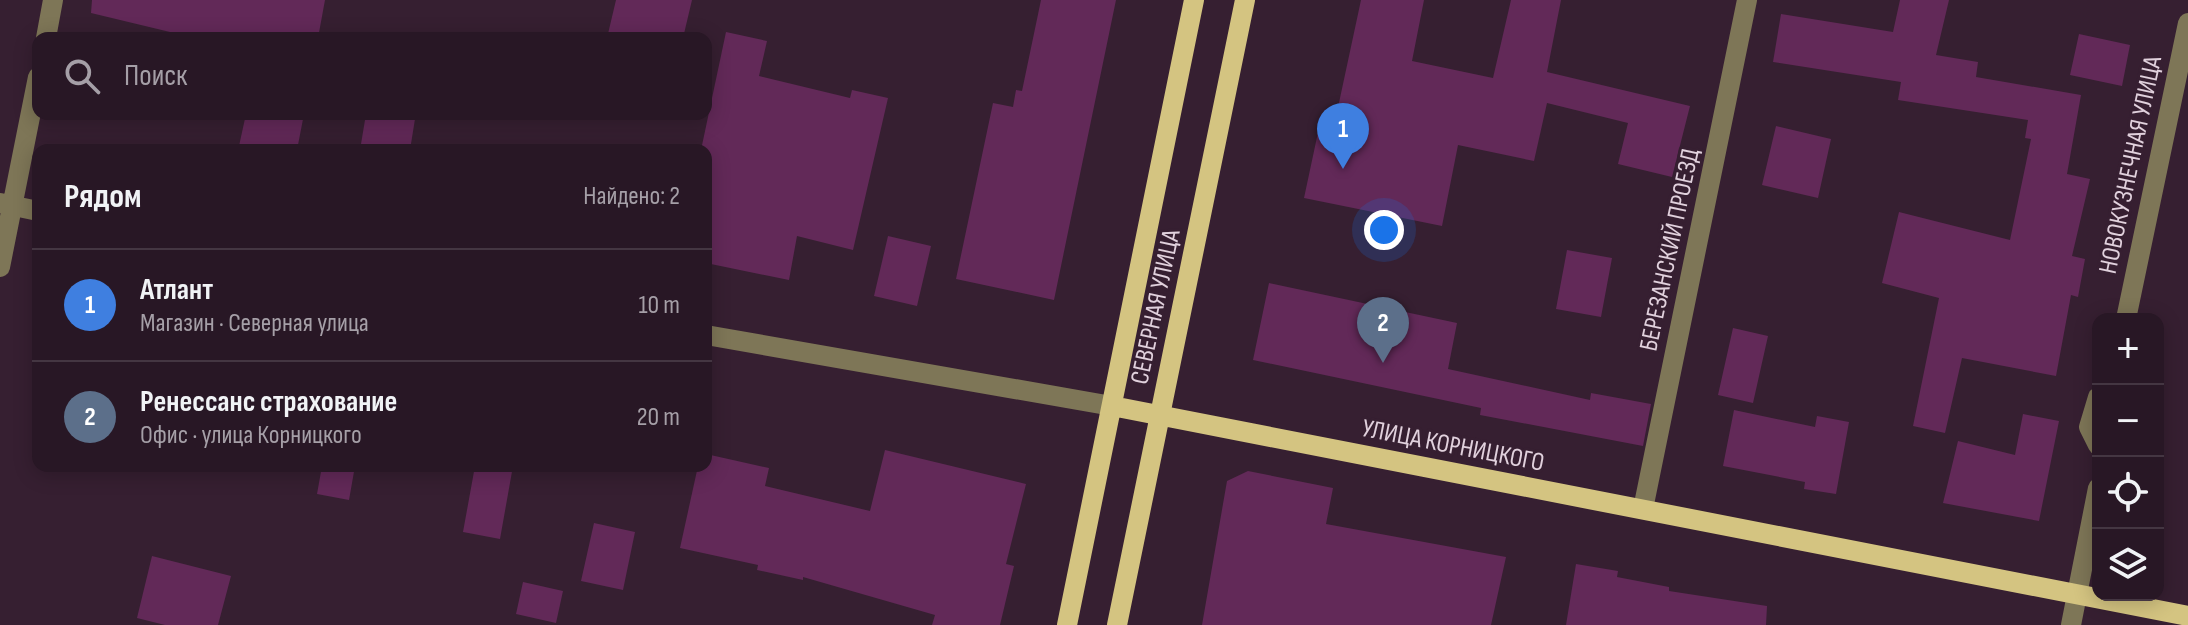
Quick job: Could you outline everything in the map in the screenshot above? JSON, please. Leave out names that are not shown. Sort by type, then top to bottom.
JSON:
[{"type":"main road","name":"СЕВЕРНАЯ УЛИЦА","points":[[1067,625],[1194,0]]},
{"type":"main road","name":"СЕВЕРНАЯ УЛИЦА","points":[[1117,625],[1245,0]]},
{"type":"main road","name":"УЛИЦА КОРНИЦКОГО","points":[[1112,406],[2188,616]]},
{"type":"street","points":[[47,32],[53,0]]},
{"type":"street","name":"БЕРЕЗАНСКИЙ ПРОЕЗД","points":[[1643,509],[1747,0]]},
{"type":"street","name":"НОВОКУЗНЕЧНАЯ УЛИЦА","points":[[2127,313],[2188,23]]},
{"type":"street","points":[[0,267],[6,205],[32,101]]},
{"type":"street","points":[[6,205],[32,210]]},
{"type":"street","name":"УЛИЦА КОРНИЦКОГО","points":[[712,336],[1112,406]]},
{"type":"street","points":[[2071,625],[2092,518]]},
{"type":"building","points":[[92,0],[325,0],[319,32],[170,32],[91,13]]},
{"type":"building","points":[[616,0],[692,0],[684,32],[608,32]]},
{"type":"building","points":[[1041,0],[1116,0],[1054,300],[956,279],[993,103],[1013,107],[1016,90],[1022,91]]},
{"type":"building","points":[[1361,0],[1424,0],[1412,61],[1493,78],[1511,0],[1561,0],[1547,72],[1690,106],[1672,177],[1618,164],[1628,123],[1547,103],[1534,161],[1458,145],[1442,226],[1304,198],[1320,123],[1334,126]]},
{"type":"building","points":[[1900,0],[1949,0],[1936,55],[1978,62],[1976,77],[2081,95],[2067,174],[2090,179],[2072,256],[2085,259],[2078,297],[2071,295],[2056,376],[1962,358],[1945,433],[1913,426],[1939,298],[1882,283],[1899,212],[2010,240],[2031,139],[2025,138],[2028,120],[1898,100],[1901,82],[1773,62],[1781,14],[1893,32]]},
{"type":"building","points":[[726,32],[767,41],[759,76],[850,98],[852,90],[888,98],[853,250],[797,236],[789,280],[712,264],[712,144],[702,144],[707,120],[712,120],[712,98]]},
{"type":"building","points":[[2079,34],[2130,45],[2122,86],[2070,75]]},
{"type":"building","points":[[245,120],[303,120],[298,144],[239,144]]},
{"type":"building","points":[[365,120],[415,120],[411,144],[361,144]]},
{"type":"building","points":[[1776,126],[1831,139],[1818,198],[1762,185]]},
{"type":"building","points":[[888,236],[931,246],[917,306],[874,296]]},
{"type":"building","points":[[1567,250],[1612,258],[1601,317],[1556,309]]},
{"type":"building","points":[[1269,283],[1457,323],[1448,369],[1590,400],[1591,393],[1651,404],[1643,446],[1480,415],[1481,408],[1253,360]]},
{"type":"building","points":[[1733,328],[1768,336],[1753,403],[1718,395]]},
{"type":"building","points":[[1734,410],[1815,427],[1817,416],[1849,422],[1836,494],[1804,489],[1805,482],[1723,466]]},
{"type":"building","points":[[2023,414],[2059,421],[2039,521],[1943,503],[1958,441],[2015,455]]},
{"type":"building","points":[[885,450],[1026,484],[1006,564],[1014,566],[1000,625],[932,625],[935,615],[803,577],[803,580],[757,570],[758,565],[680,548],[697,472],[712,472],[712,455],[769,468],[765,486],[870,511]]},
{"type":"building","points":[[1248,471],[1333,488],[1326,524],[1506,557],[1491,625],[1202,625],[1227,481]]},
{"type":"building","points":[[321,472],[354,472],[349,500],[317,494]]},
{"type":"building","points":[[474,472],[512,472],[500,539],[463,532]]},
{"type":"building","points":[[594,523],[635,532],[623,590],[581,581]]},
{"type":"building","points":[[152,556],[231,576],[218,625],[165,625],[137,618]]},
{"type":"building","points":[[1576,564],[1618,571],[1617,577],[1669,587],[1669,591],[1767,606],[1766,625],[1566,625]]},
{"type":"building","points":[[523,582],[563,591],[556,623],[516,614]]},
{"type":"place","name":"Атлант","points":[[1343,169]]},
{"type":"place","name":"Ренессанс страхование","points":[[1383,363]]}]
